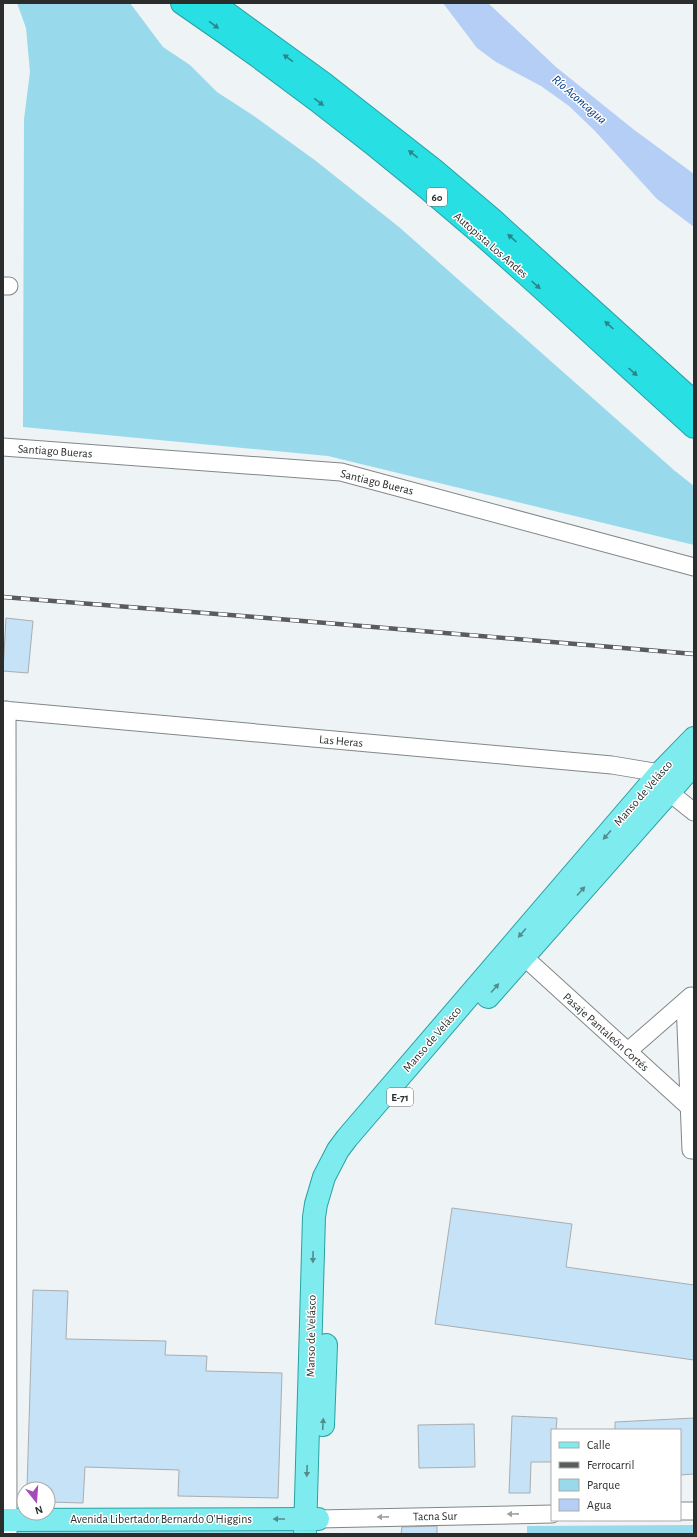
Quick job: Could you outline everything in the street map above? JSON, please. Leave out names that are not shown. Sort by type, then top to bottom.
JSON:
[{"type":"highway","name":"Autopista Los Andes","points":[[182,3],[308,93],[401,167],[481,234],[694,427]]},
{"type":"highway","name":"Autopista Los Andes","points":[[213,3],[323,83],[434,170],[493,220],[694,402]]},
{"type":"main road","name":"Manso de Velásco","points":[[311,1526],[326,1384],[328,1226],[330,1205],[336,1185],[345,1164],[363,1139],[523,956],[669,783],[694,738]]},
{"type":"main road","name":"Manso de Velásco","points":[[311,1526],[311,1358],[314,1217],[319,1190],[330,1163],[347,1138],[669,783],[694,764]]},
{"type":"main road","name":"Avenida Libertador Bernardo O'Higgins","points":[[7,1524],[311,1526]]},
{"type":"street","name":"Santiago Bueras","points":[[3,447],[341,472],[694,567]]},
{"type":"street","name":"Las Heras","points":[[5,710],[604,764],[669,783]]},
{"type":"street","points":[[5,710],[7,1524]]},
{"type":"street","points":[[669,783],[694,812]]},
{"type":"street","name":"Pasaje Pantaleón Cortés","points":[[523,956],[689,1107]]},
{"type":"street","points":[[628,1051],[690,997]]},
{"type":"street","points":[[690,997],[691,1054],[689,1107],[691,1150],[694,1150]]},
{"type":"street","points":[[681,1511],[694,1511]]},
{"type":"street","name":"Tacna Sur","points":[[311,1526],[551,1514]]},
{"type":"green space","points":[[17,3],[130,3],[163,47],[190,65],[217,92],[254,116],[316,161],[399,227],[675,471],[694,486],[694,545],[328,456],[23,427],[24,119],[30,72],[26,28]]},
{"type":"green space","points":[[298,1523],[297,1534],[3,1534],[3,1525]]},
{"type":"green space","points":[[694,1525],[694,1534],[527,1534],[527,1526]]},
{"type":"water","name":"Río Aconcagua","points":[[443,3],[488,3],[556,67],[633,129],[694,174],[694,227],[657,199],[595,131],[569,106],[541,86],[496,62],[477,48]]},
{"type":"building","points":[[6,618],[33,621],[28,673],[3,671]]},
{"type":"building","points":[[452,1208],[572,1224],[566,1267],[694,1285],[694,1360],[435,1324]]},
{"type":"building","points":[[33,1290],[68,1291],[66,1339],[166,1341],[165,1355],[207,1356],[206,1371],[282,1373],[278,1498],[178,1496],[179,1470],[85,1467],[83,1503],[56,1502],[56,1481],[27,1481]]},
{"type":"building","points":[[512,1416],[557,1418],[556,1429],[551,1429],[551,1462],[531,1462],[530,1493],[509,1493]]},
{"type":"building","points":[[694,1418],[694,1474],[681,1475],[681,1429],[615,1429],[615,1422]]},
{"type":"building","points":[[474,1424],[475,1467],[419,1468],[418,1425]]},
{"type":"building","points":[[437,1526],[437,1534],[401,1534],[402,1527]]},
{"type":"railway","points":[[3,597],[694,654]]}]
